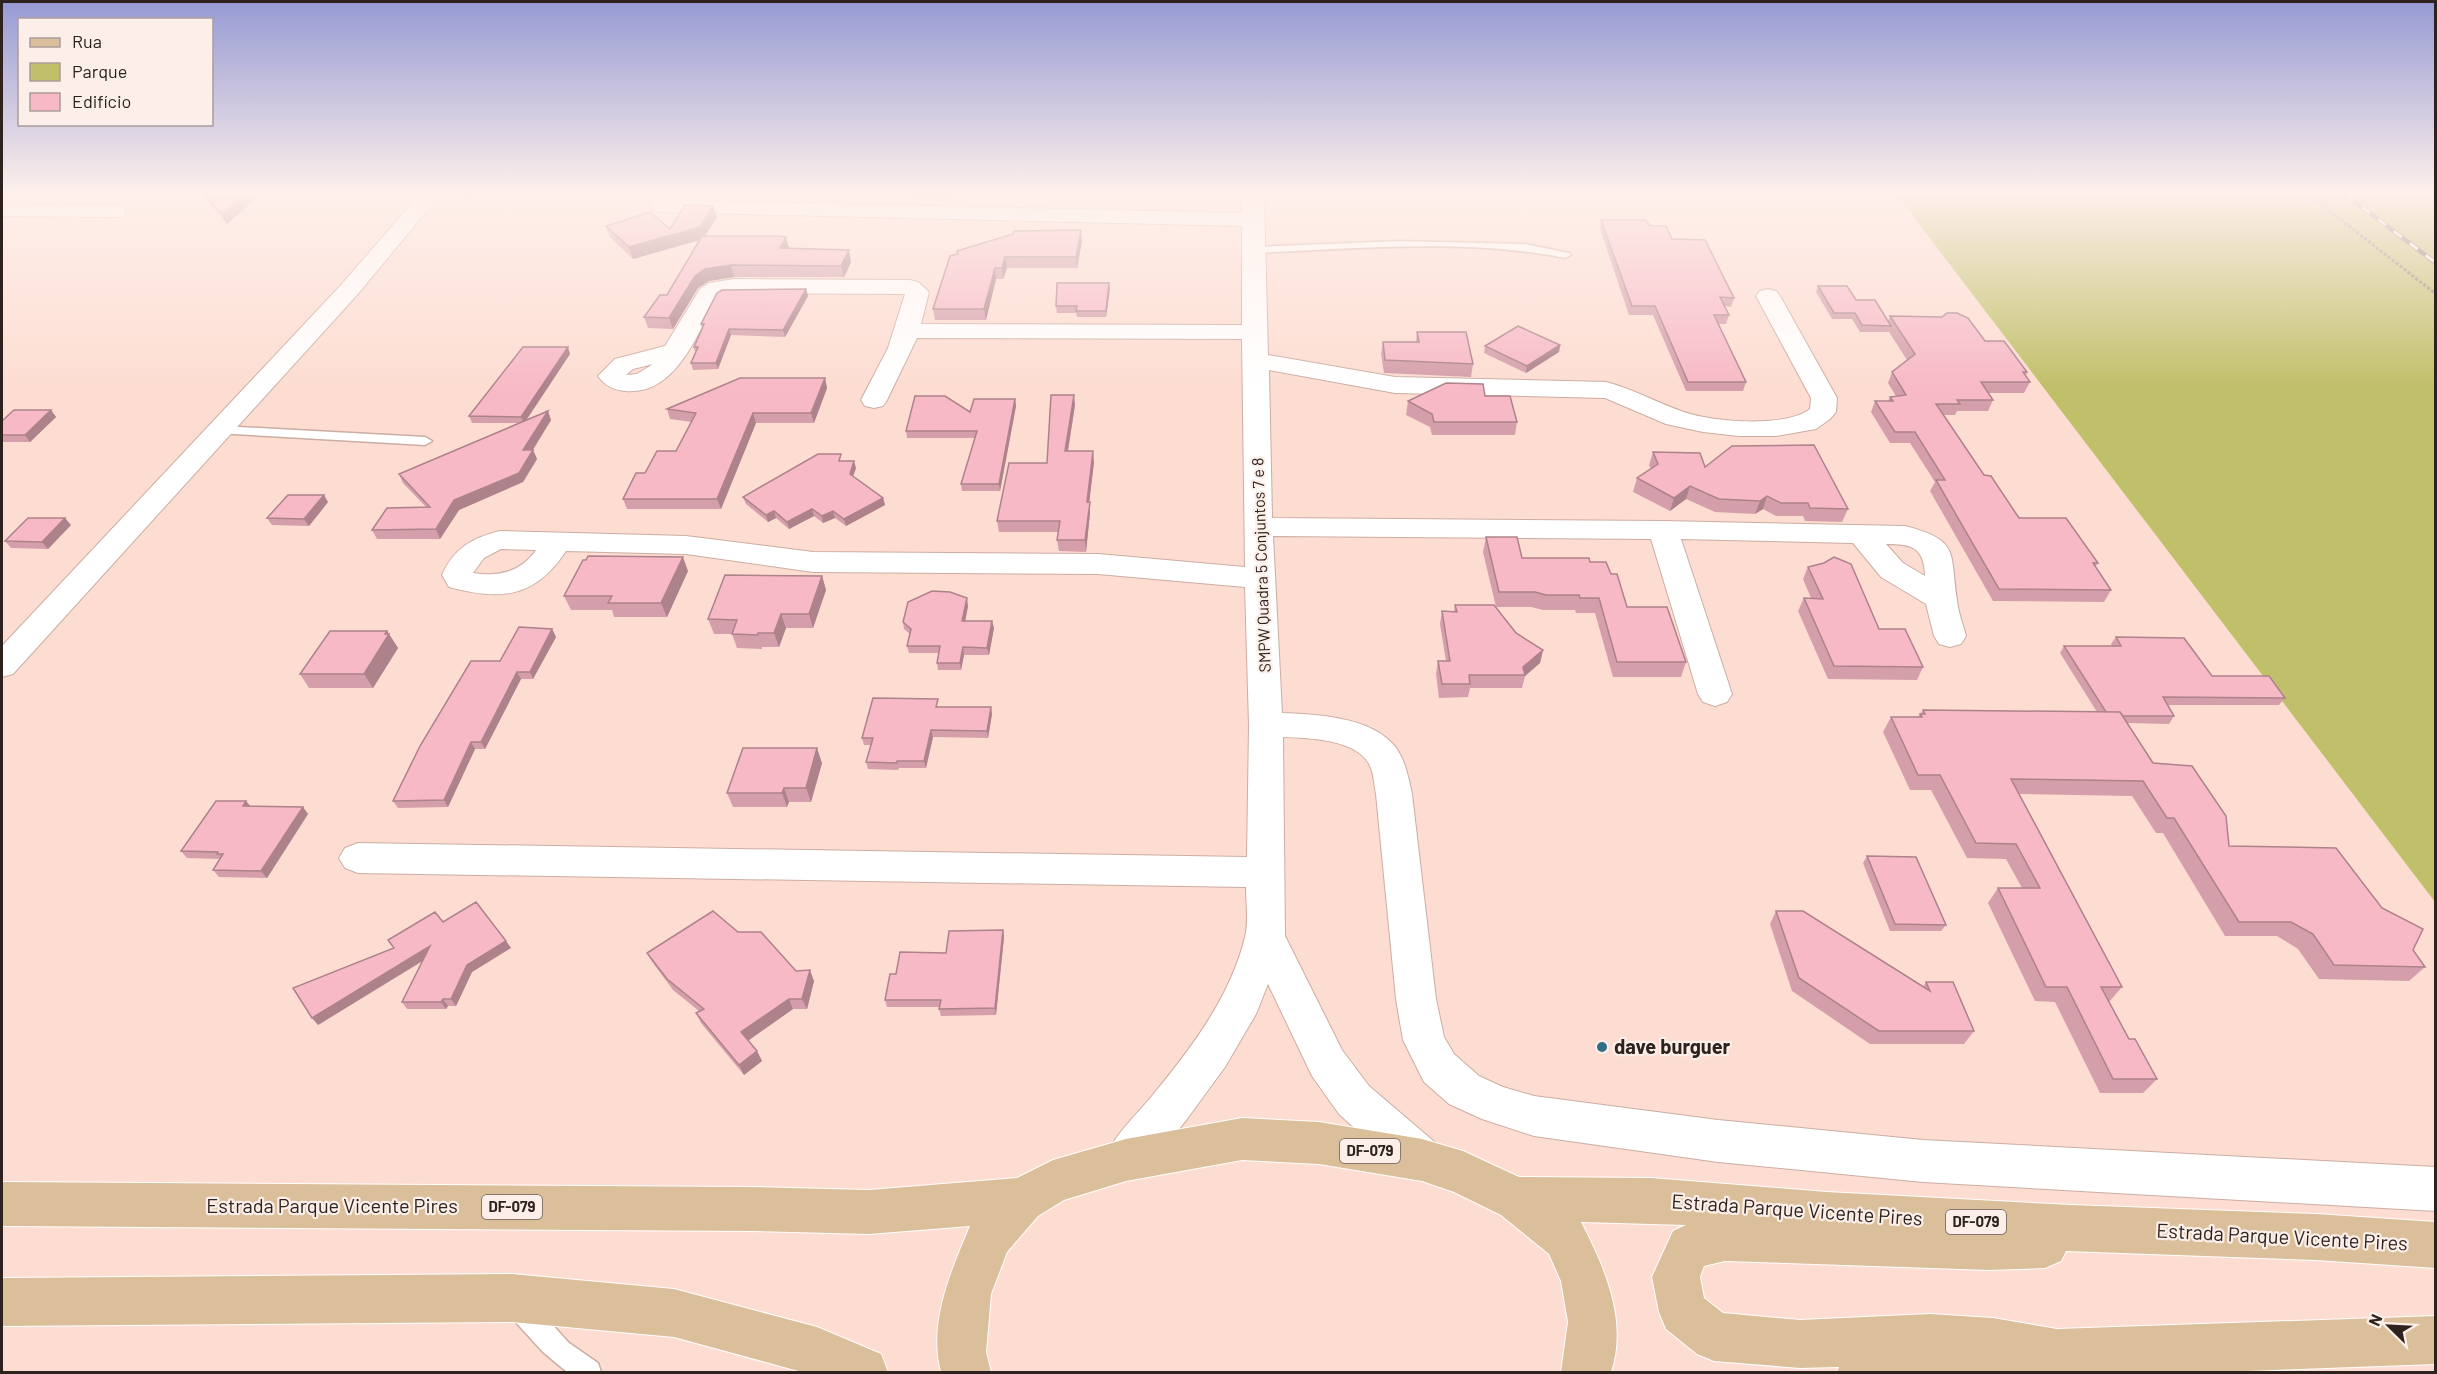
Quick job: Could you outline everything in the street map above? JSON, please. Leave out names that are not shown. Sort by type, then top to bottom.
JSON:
[{"type":"main road","name":"DF-079","points":[[966,1372],[961,1352],[967,1294],[989,1237],[1022,1200],[1053,1182],[1126,1160],[1242,1139],[1319,1143],[1422,1160],[1463,1173],[1517,1199],[1565,1238],[1584,1278],[1592,1323],[1589,1363],[1586,1372]]},
{"type":"main road","name":"Estrada Parque Vicente Pires","points":[[1517,1199],[1651,1200],[1827,1214],[2071,1228],[2316,1237],[2436,1245]]},
{"type":"main road","name":"Estrada Parque Vicente Pires","points":[[2,1203],[869,1212],[1022,1200]]},
{"type":"main road","points":[[2057,1354],[1993,1342],[1930,1338],[1800,1344],[1714,1337],[1683,1312],[1676,1277],[1689,1247],[1725,1238],[2001,1247],[2045,1245],[2061,1239],[2071,1228]]},
{"type":"main road","points":[[3,1303],[512,1298],[674,1313],[802,1362],[863,1372]]},
{"type":"main road","points":[[1862,1372],[2057,1354],[2436,1340]]},
{"type":"street","points":[[2,666],[376,259]]},
{"type":"street","name":"SMPW Quadra 5 Conjuntos 7 e 8","points":[[1126,1160],[1172,1106],[1210,1054],[1242,1001],[1265,936],[1266,725],[1258,527],[1254,259]]},
{"type":"street","points":[[672,351],[708,294],[722,287],[910,287],[917,292],[900,354],[874,400]]},
{"type":"street","points":[[907,331],[1255,347],[1284,363],[1363,382],[1395,385],[1606,390],[1695,423],[1725,427],[1786,427],[1803,424],[1823,412],[1824,398],[1768,296]]},
{"type":"street","points":[[1258,527],[1663,530],[1905,535],[1926,542],[1936,550],[1941,566],[1941,599],[1950,636]]},
{"type":"street","points":[[1663,530],[1715,694]]},
{"type":"street","points":[[1860,533],[1892,570],[1941,599]]},
{"type":"street","points":[[556,542],[686,545],[813,562],[1098,564],[1260,578]]},
{"type":"street","points":[[1266,725],[1298,725],[1345,733],[1377,749],[1388,766],[1394,794],[1416,999],[1424,1040],[1439,1068],[1464,1090],[1497,1105],[1534,1116],[1706,1140],[1923,1161],[2436,1189]]},
{"type":"street","points":[[358,858],[1265,872]]},
{"type":"street","name":"SMPW Quadra 5 Conjuntos 7 e 8","points":[[1265,936],[1327,1064],[1354,1100],[1422,1160]]},
{"type":"lane","points":[[221,430],[425,441]]},
{"type":"lane","points":[[512,1298],[550,1344],[572,1363],[589,1372]]},
{"type":"path","points":[[2391,259],[2436,294]]},
{"type":"green space","points":[[1946,259],[2435,259],[2435,902]]},
{"type":"building","points":[[688,259],[844,259],[841,266],[731,265],[705,269],[695,276],[669,318],[644,317],[660,295],[667,295]]},
{"type":"building","points":[[949,259],[1004,259],[1002,268],[995,268],[984,309],[933,309]]},
{"type":"building","points":[[1615,259],[1715,259],[1734,298],[1720,297],[1729,315],[1714,315],[1746,382],[1688,382],[1655,306],[1632,306]]},
{"type":"building","points":[[1057,283],[1109,283],[1106,311],[1076,311],[1077,306],[1056,306]]},
{"type":"building","points":[[1818,286],[1847,286],[1856,300],[1875,300],[1891,326],[1862,325],[1855,313],[1834,313]]},
{"type":"building","points":[[806,289],[783,330],[729,329],[716,363],[691,363],[698,347],[694,347],[704,324],[701,324],[717,293],[722,290]]},
{"type":"building","points":[[1947,313],[1957,313],[1968,318],[1985,341],[2004,341],[2027,372],[2023,372],[2030,382],[1981,382],[1993,400],[1957,400],[1960,404],[1936,404],[1984,475],[1991,476],[2019,518],[2066,518],[2098,563],[2093,563],[2111,590],[1999,589],[1936,480],[1945,480],[1915,432],[1895,432],[1875,401],[1893,401],[1890,397],[1906,395],[1892,372],[1915,354],[1890,316],[1942,317]]},
{"type":"building","points":[[1518,326],[1560,345],[1527,366],[1485,346]]},
{"type":"building","points":[[1417,332],[1466,332],[1473,364],[1385,360],[1383,342],[1419,342]]},
{"type":"building","points":[[523,347],[568,347],[521,417],[469,416]]},
{"type":"building","points":[[740,378],[825,378],[811,413],[753,413],[717,499],[623,499],[636,473],[645,473],[657,451],[676,451],[696,413],[667,409]]},
{"type":"building","points":[[1446,383],[1483,384],[1485,396],[1510,396],[1517,422],[1434,422],[1432,414],[1408,401]]},
{"type":"building","points":[[1051,395],[1074,395],[1065,451],[1093,451],[1085,540],[1057,540],[1060,521],[997,521],[1009,463],[1047,463]]},
{"type":"building","points":[[915,396],[945,396],[970,412],[974,399],[1015,399],[999,484],[961,484],[977,431],[906,431]]},
{"type":"building","points":[[14,410],[51,410],[25,435],[2,435],[2,421]]},
{"type":"building","points":[[548,411],[523,450],[533,450],[519,473],[454,500],[436,529],[372,530],[387,508],[430,507],[399,474]]},
{"type":"building","points":[[1814,445],[1848,509],[1810,508],[1808,503],[1781,503],[1767,496],[1760,501],[1719,499],[1690,486],[1674,498],[1637,478],[1658,464],[1653,452],[1700,453],[1705,467],[1732,446]]},
{"type":"building","points":[[818,454],[841,454],[839,461],[854,461],[850,474],[883,498],[844,519],[833,511],[822,516],[812,509],[787,522],[774,511],[766,515],[743,497]]},
{"type":"building","points":[[288,495],[324,495],[304,519],[267,518]]},
{"type":"building","points":[[28,518],[65,518],[42,542],[5,541]]},
{"type":"building","points":[[1486,537],[1517,537],[1522,558],[1589,558],[1590,562],[1606,562],[1611,574],[1617,574],[1627,607],[1667,607],[1686,662],[1617,662],[1599,598],[1580,598],[1579,595],[1546,595],[1535,592],[1499,592]]},
{"type":"building","points":[[588,556],[683,557],[661,603],[608,603],[612,596],[564,596],[583,560],[586,560]]},
{"type":"building","points":[[1834,557],[1851,564],[1879,629],[1905,629],[1923,667],[1834,666],[1804,598],[1823,599],[1808,567],[1824,563]]},
{"type":"building","points":[[725,575],[822,576],[809,614],[781,614],[774,633],[758,633],[758,635],[732,634],[737,620],[708,619]]},
{"type":"building","points":[[932,591],[950,592],[967,598],[962,621],[992,621],[987,648],[963,647],[960,663],[937,663],[940,646],[907,646],[911,629],[903,622],[908,602]]},
{"type":"building","points":[[1455,605],[1494,605],[1516,633],[1543,650],[1523,667],[1525,675],[1469,675],[1470,684],[1442,684],[1438,661],[1450,661],[1442,611],[1457,612]]},
{"type":"building","points":[[519,627],[552,629],[530,672],[517,672],[481,742],[471,742],[444,800],[393,801],[420,746],[471,661],[500,661]]},
{"type":"building","points":[[330,631],[387,631],[385,634],[389,634],[364,674],[300,674]]},
{"type":"building","points":[[2116,637],[2184,638],[2212,676],[2269,676],[2285,698],[2163,697],[2174,716],[2123,716],[2120,712],[2106,712],[2064,646],[2121,646]]},
{"type":"building","points":[[873,698],[938,699],[936,707],[991,707],[987,731],[931,730],[924,761],[866,762],[873,738],[862,738]]},
{"type":"building","points":[[1923,710],[2120,712],[2153,763],[2192,766],[2226,816],[2229,846],[2336,848],[2382,908],[2423,929],[2413,950],[2425,967],[2334,965],[2313,934],[2291,922],[2239,922],[2174,818],[2167,818],[2143,781],[2011,779],[2122,987],[2101,987],[2129,1039],[2135,1039],[2157,1079],[2113,1079],[2067,987],[2046,987],[1998,888],[2040,888],[2016,844],[1976,843],[1940,775],[1918,775],[1891,717],[1922,717],[1920,714],[1925,714]]},
{"type":"building","points":[[743,748],[817,748],[806,788],[784,788],[782,793],[727,793]]},
{"type":"building","points":[[216,801],[246,801],[243,806],[303,807],[261,871],[213,870],[223,854],[181,851]]},
{"type":"building","points":[[1867,856],[1916,857],[1946,925],[1895,924]]},
{"type":"building","points":[[476,902],[506,941],[467,965],[451,999],[443,999],[441,1002],[402,1002],[430,946],[312,1018],[293,988],[394,948],[388,940],[435,912],[443,922]]},
{"type":"building","points":[[713,911],[738,932],[761,932],[796,971],[810,970],[802,999],[789,999],[741,1032],[757,1051],[739,1065],[696,1013],[704,1009],[667,979],[647,953]]},
{"type":"building","points":[[1776,911],[1803,911],[1930,991],[1926,982],[1953,982],[1974,1031],[1879,1031],[1799,978]]},
{"type":"building","points":[[1003,930],[995,1008],[939,1009],[941,1000],[885,1000],[890,974],[896,974],[900,952],[946,953],[949,931]]},
{"type":"railway","points":[[2431,259],[2436,263]]},
{"type":"place","name":"dave burguer","points":[[1602,1047]]}]
